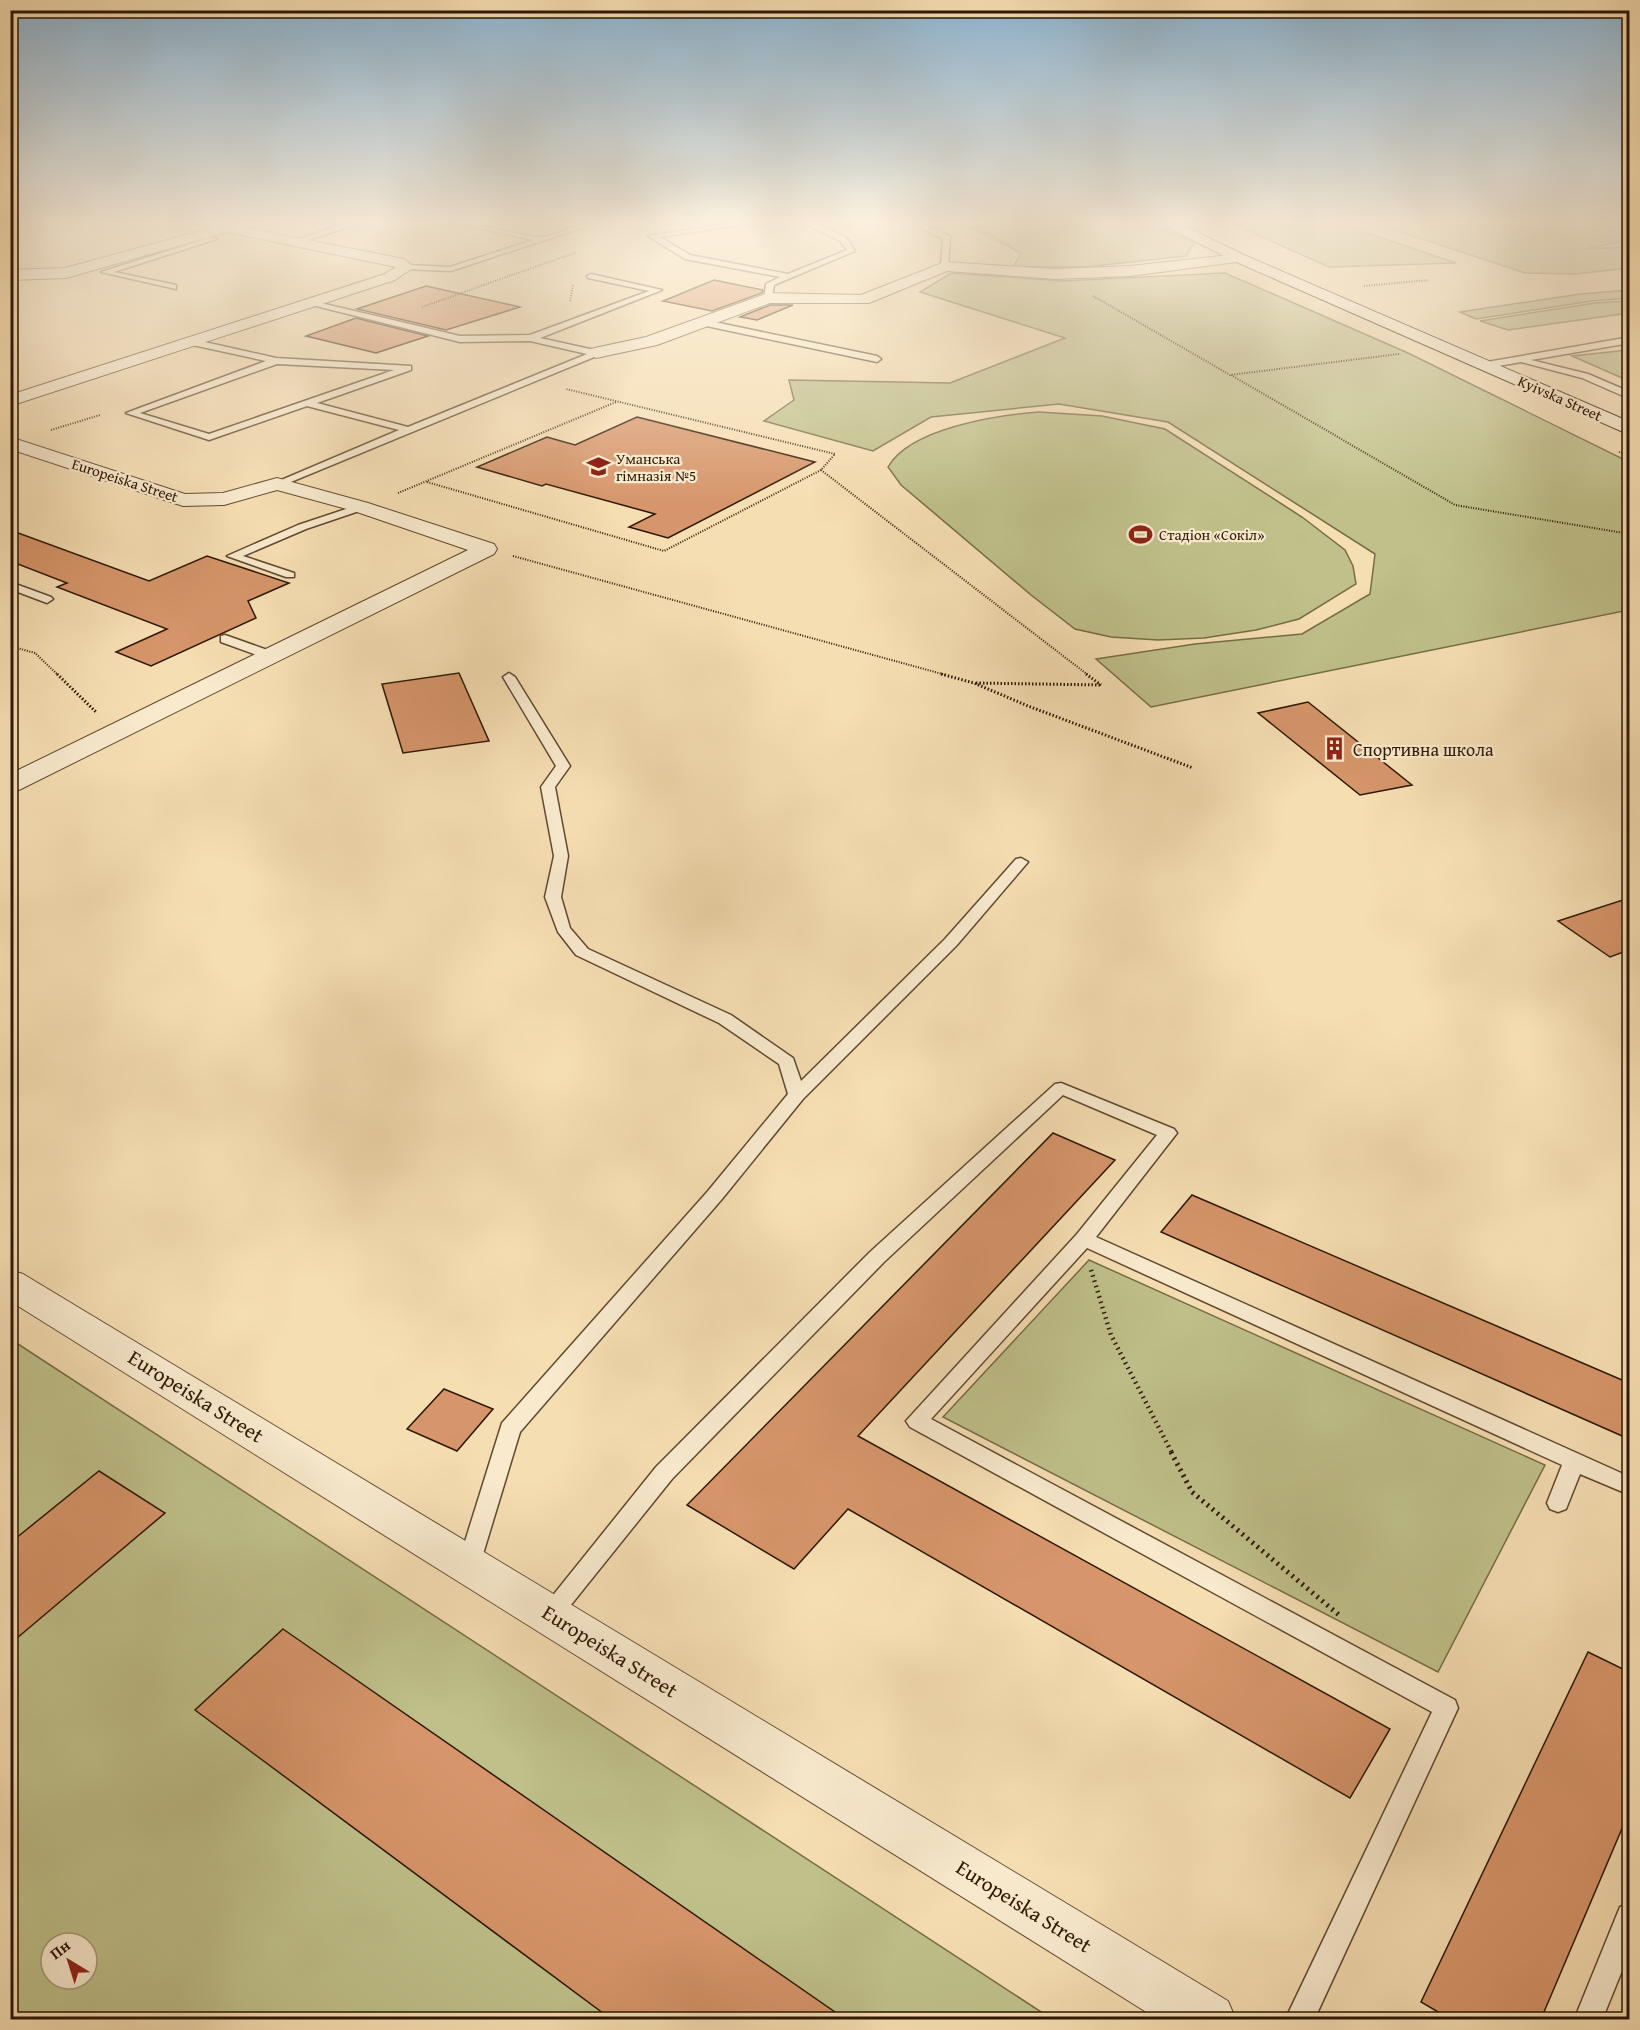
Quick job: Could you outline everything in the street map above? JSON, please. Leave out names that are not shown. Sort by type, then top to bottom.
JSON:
[{"type":"main road","name":"Kyivska Street","points":[[1373,316],[1629,429]]},
{"type":"street","points":[[10,401],[270,316]]},
{"type":"street","points":[[596,353],[651,341],[717,316]]},
{"type":"street","name":"Europeiska Street","points":[[10,443],[183,500],[224,499],[277,484]]},
{"type":"street","points":[[277,484],[361,507],[486,549]]},
{"type":"street","points":[[10,784],[486,549]]},
{"type":"street","name":"Europeiska Street","points":[[10,1282],[1209,2019]]},
{"type":"lane","points":[[362,316],[460,339],[530,339],[596,353]]},
{"type":"lane","points":[[530,339],[591,316]]},
{"type":"lane","points":[[700,322],[877,359]]},
{"type":"lane","points":[[1487,365],[1629,340]]},
{"type":"lane","points":[[191,342],[276,361],[408,368],[209,437],[131,414],[276,361]]},
{"type":"lane","points":[[277,484],[405,429],[596,353]]},
{"type":"lane","points":[[1518,360],[1585,376],[1629,396]]},
{"type":"lane","points":[[307,403],[405,429]]},
{"type":"lane","points":[[290,574],[233,556],[302,527],[361,507]]},
{"type":"lane","points":[[10,585],[46,599]]},
{"type":"lane","points":[[225,639],[272,656]]},
{"type":"lane","points":[[509,677],[563,766],[548,787],[561,856],[553,897],[563,929],[582,952],[725,1019],[787,1062],[797,1095]]},
{"type":"lane","points":[[469,1564],[510,1429],[715,1195],[797,1095],[951,942],[1022,862]]},
{"type":"lane","points":[[550,1614],[672,1465],[877,1257],[1061,1088],[1168,1133],[1084,1239],[917,1421],[1446,1708],[1299,2019]]},
{"type":"lane","points":[[1084,1239],[1629,1487]]},
{"type":"lane","points":[[1558,1503],[1574,1462]]},
{"type":"lane","points":[[1588,2019],[1629,1916]]},
{"type":"path","points":[[382,321],[397,316]]},
{"type":"path","points":[[530,339],[567,316]]},
{"type":"path","points":[[1127,316],[1455,505],[1629,534]]},
{"type":"path","points":[[1230,375],[1408,353]]},
{"type":"path","points":[[427,482],[664,551],[821,470],[835,454],[530,381]]},
{"type":"path","points":[[361,507],[427,482],[616,402]]},
{"type":"path","points":[[44,432],[100,415]]},
{"type":"path","points":[[821,470],[1101,685],[974,683]]},
{"type":"path","points":[[486,549],[974,683],[1028,706],[1193,768]]},
{"type":"path","points":[[10,646],[35,653],[117,732]]},
{"type":"path","points":[[1089,1265],[1111,1335],[1192,1492],[1341,1617]]},
{"type":"green space","points":[[995,316],[1323,316],[1408,353],[1629,462],[1629,610],[1151,707],[1096,659],[1195,644],[1302,634],[1370,594],[1375,554],[1168,422],[1059,404],[931,417],[873,451],[764,421],[794,400],[789,380],[950,383],[1065,338]]},
{"type":"green space","points":[[1469,316],[1497,316],[1476,319]]},
{"type":"green space","points":[[1514,316],[1610,316],[1508,330],[1480,321]]},
{"type":"green space","points":[[1628,350],[1629,381],[1572,356]]},
{"type":"green space","name":"Стадіон «Сокіл»","points":[[1039,412],[1102,416],[1165,429],[1302,517],[1345,550],[1353,566],[1356,584],[1299,619],[1256,630],[1204,638],[1158,640],[1111,637],[1075,629],[1031,595],[901,485],[888,467],[899,454],[915,442],[935,433],[979,420]]},
{"type":"green space","points":[[1089,1260],[1545,1465],[1438,1672],[943,1417]]},
{"type":"green space","points":[[18,1344],[1052,2019],[11,2019],[10,1350]]},
{"type":"building","points":[[386,316],[492,316],[446,330]]},
{"type":"building","points":[[743,316],[767,316],[757,320],[740,317]]},
{"type":"building","points":[[356,318],[428,336],[376,353],[306,336]]},
{"type":"building","points":[[637,417],[815,462],[668,538],[629,527],[655,514],[477,467],[547,437],[575,445]]},
{"type":"building","points":[[10,530],[149,581],[207,556],[289,583],[248,601],[256,618],[151,666],[116,652],[167,629],[57,587],[67,583],[10,561]]},
{"type":"building","points":[[459,673],[489,741],[403,753],[382,684]]},
{"type":"building","name":"Спортивна школа","points":[[1308,702],[1412,785],[1360,795],[1258,713]]},
{"type":"building","points":[[1629,898],[1629,950],[1610,957],[1558,921]]},
{"type":"building","points":[[1053,1133],[1115,1160],[858,1436],[1390,1729],[1350,1798],[848,1509],[794,1569],[687,1505]]},
{"type":"building","points":[[1192,1195],[1629,1383],[1629,1439],[1161,1232]]},
{"type":"building","points":[[444,1389],[493,1409],[457,1451],[407,1429]]},
{"type":"building","points":[[99,1471],[165,1513],[10,1644],[10,1543]]},
{"type":"building","points":[[283,1629],[845,2019],[611,2019],[195,1710]]},
{"type":"building","points":[[1588,1652],[1629,1672],[1629,1812],[1541,2019],[1450,2019],[1421,2002]]},
{"type":"place","name":"Уманська гімназія №5","points":[[598,467]]},
{"type":"place","name":"Стадіон «Сокіл»","points":[[1141,534]]},
{"type":"place","name":"Спортивна школа","points":[[1335,749]]}]
